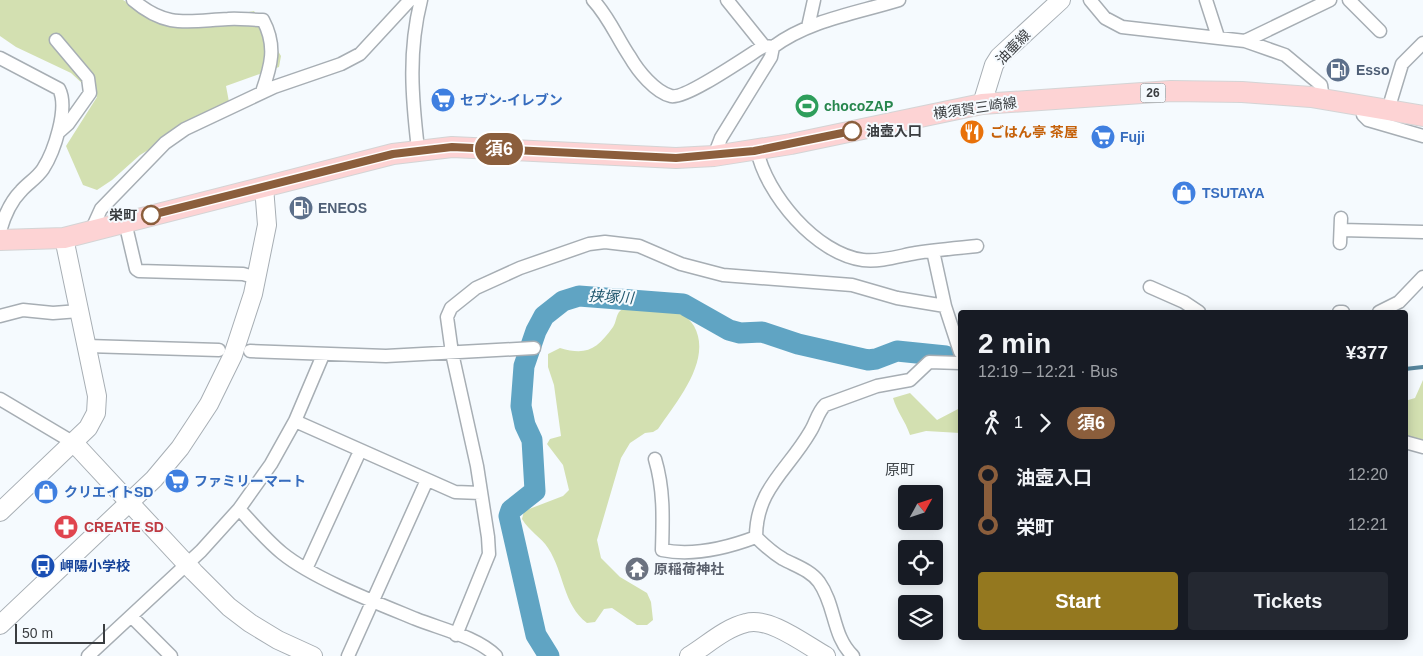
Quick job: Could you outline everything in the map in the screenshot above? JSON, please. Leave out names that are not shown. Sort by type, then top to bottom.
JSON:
[{"type":"main road","name":"横須賀三崎線","points":[[0,240],[64,238],[351,164],[418,150],[452,147],[676,158],[714,156],[757,150],[982,104],[1188,91],[1242,92],[1323,99],[1423,116]]},
{"type":"street","points":[[133,0],[145,10],[183,23],[229,18],[262,20],[271,34],[271,58],[262,92]]},
{"type":"street","points":[[91,231],[101,209],[165,143],[185,129],[262,92],[341,64],[360,54],[410,0]]},
{"type":"street","points":[[418,150],[410,76],[411,49],[421,0]]},
{"type":"street","points":[[592,0],[604,12],[641,73],[671,96],[680,96],[696,88],[787,36],[808,27],[899,0]]},
{"type":"street","points":[[714,156],[721,138],[771,57],[769,46],[728,0]]},
{"type":"street","points":[[808,27],[814,0]]},
{"type":"street","name":"油壷線","points":[[982,104],[994,66],[999,57],[1061,0]]},
{"type":"street","points":[[1090,0],[1105,18],[1122,27],[1245,41],[1285,55],[1321,85],[1323,99]]},
{"type":"street","points":[[1206,0],[1218,37]]},
{"type":"street","points":[[1245,41],[1330,0]]},
{"type":"street","points":[[1349,0],[1380,31]]},
{"type":"street","points":[[56,40],[88,78],[90,93],[68,124],[59,132]]},
{"type":"street","points":[[1388,110],[1402,64],[1423,43]]},
{"type":"street","points":[[0,58],[59,89],[64,98],[59,132],[43,169],[12,203],[0,231]]},
{"type":"street","points":[[1363,105],[1363,115],[1368,120],[1423,136]]},
{"type":"street","points":[[757,150],[766,176],[784,206],[799,225],[813,236],[846,255],[862,260],[880,260],[977,246]]},
{"type":"street","points":[[0,625],[130,503],[180,448],[209,404],[241,335],[257,278],[267,225],[264,187]]},
{"type":"street","points":[[126,222],[136,269],[140,271],[243,274],[257,278]]},
{"type":"street","points":[[1340,243],[1341,224],[1423,232]]},
{"type":"street","points":[[0,512],[74,443],[93,422],[97,405],[64,238]]},
{"type":"street","points":[[456,635],[489,554],[481,493],[452,353],[447,317],[451,308],[476,288],[520,268],[589,244],[605,242],[639,246],[681,264],[723,276],[852,285],[897,298],[945,306]]},
{"type":"street","points":[[934,251],[945,306],[958,346]]},
{"type":"street","points":[[1383,310],[1399,302],[1423,277]]},
{"type":"street","points":[[1150,287],[1184,302],[1196,310]]},
{"type":"street","points":[[0,316],[23,310],[52,313],[79,311]]},
{"type":"street","points":[[86,346],[219,350]]},
{"type":"street","points":[[250,351],[386,356],[530,349]]},
{"type":"street","points":[[88,656],[186,564],[239,509],[270,464],[296,421],[323,355]]},
{"type":"street","points":[[756,537],[761,503],[767,489],[810,433],[821,409],[825,405],[877,386],[910,380],[930,362],[958,363]]},
{"type":"street","points":[[0,398],[74,443],[216,596],[250,624],[278,640],[313,656]]},
{"type":"street","points":[[296,421],[455,492],[481,493]]},
{"type":"street","points":[[1408,443],[1423,447]]},
{"type":"street","points":[[306,569],[360,451]]},
{"type":"street","points":[[655,458],[662,489],[662,550],[680,554],[756,537]]},
{"type":"street","points":[[348,656],[427,480]]},
{"type":"street","points":[[239,509],[273,545],[306,569],[491,651],[496,656]]},
{"type":"street","points":[[756,537],[783,559],[812,574],[820,583],[827,597],[838,637],[853,656]]},
{"type":"street","points":[[131,616],[171,656]]},
{"type":"street","points":[[689,656],[724,633],[746,622],[760,622],[772,626],[826,656]]},
{"type":"green space","points":[[0,0],[123,0],[170,27],[254,11],[281,56],[279,67],[226,86],[229,102],[140,155],[112,180],[97,190],[83,185],[66,146],[97,97],[71,73],[16,47],[0,36]]},
{"type":"green space","points":[[642,305],[681,311],[694,326],[699,339],[699,353],[696,366],[682,394],[658,429],[645,433],[630,443],[621,458],[597,540],[601,558],[620,577],[647,593],[651,602],[653,620],[647,625],[637,625],[612,608],[604,609],[595,622],[587,623],[579,616],[568,598],[548,548],[522,519],[524,511],[563,496],[569,490],[563,465],[547,444],[550,439],[561,436],[554,385],[548,367],[548,354],[560,348],[577,351],[591,349],[607,335],[621,310]]},
{"type":"green space","points":[[1423,380],[1423,445],[1408,442],[1408,400],[1415,398]]},
{"type":"green space","points":[[910,393],[937,420],[958,409],[958,433],[926,431],[910,435],[893,398]]},
{"type":"waterway","name":"挟塚川","points":[[549,656],[536,635],[509,516],[511,510],[535,491],[532,440],[525,425],[521,406],[524,366],[536,331],[544,316],[563,301],[579,296],[683,304],[729,330],[740,333],[762,332],[798,344],[868,360],[897,351],[946,356]]},
{"type":"waterway","name":"挟塚川","points":[[1408,369],[1423,367]]},
{"type":"bus line","name":"須6","points":[[151,215],[334,168],[418,150],[452,147],[676,158],[754,151],[852,131]]},
{"type":"place","name":"Esso","points":[[1338,70]]},
{"type":"place","name":"セブン-イレブン","points":[[443,100]]},
{"type":"place","name":"chocoZAP","points":[[807,106]]},
{"type":"place","name":"油壺入口","points":[[852,131]]},
{"type":"place","name":"ごはん亭 茶屋","points":[[972,132]]},
{"type":"place","name":"Fuji","points":[[1103,137]]},
{"type":"place","name":"TSUTAYA","points":[[1184,193]]},
{"type":"place","name":"ENEOS","points":[[301,208]]},
{"type":"place","name":"栄町","points":[[151,215]]},
{"type":"place","name":"ファミリーマート","points":[[177,481]]},
{"type":"place","name":"クリエイトSD","points":[[46,492]]},
{"type":"place","name":"CREATE SD","points":[[66,527]]},
{"type":"place","name":"岬陽小学校","points":[[43,566]]},
{"type":"place","name":"原稲荷神社","points":[[637,569]]},
{"type":"district","name":"原町","points":[[900,470]]}]
